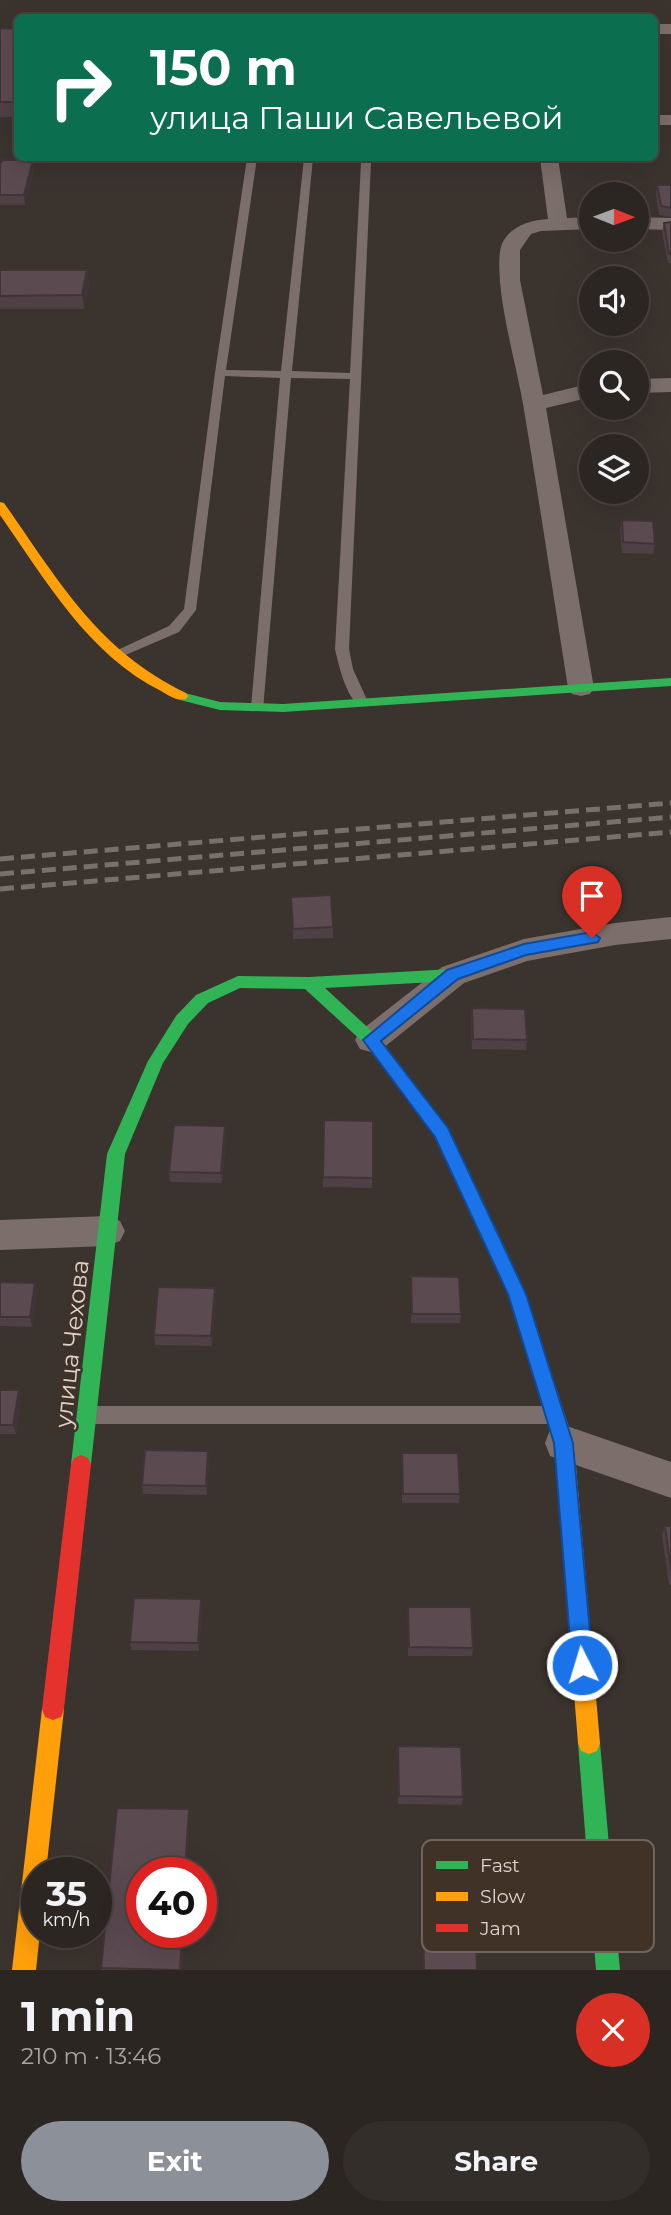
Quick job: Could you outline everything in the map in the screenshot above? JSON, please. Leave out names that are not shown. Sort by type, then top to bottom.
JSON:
[{"type":"street","points":[[549,161],[558,222]]},
{"type":"street","points":[[579,223],[558,222],[524,230],[515,239],[510,250],[510,280],[534,404],[581,688]]},
{"type":"street","points":[[649,223],[671,224]]},
{"type":"street","points":[[649,385],[671,384]]},
{"type":"street","points":[[534,404],[579,393]]},
{"type":"street","points":[[0,506],[100,640],[137,672],[165,690],[192,700],[227,706],[258,707],[671,682]]},
{"type":"street","points":[[371,1040],[453,975],[524,950],[615,934],[671,928]]},
{"type":"street","name":"улица Чехова","points":[[24,1970],[116,1154],[156,1061],[182,1020],[202,999],[238,982],[309,983],[453,975]]},
{"type":"street","points":[[309,983],[371,1040],[442,1133],[517,1294],[559,1429],[596,1840]]},
{"type":"street","points":[[0,1235],[107,1231]]},
{"type":"street","points":[[559,1429],[671,1480]]},
{"type":"street","points":[[606,1952],[608,1970]]},
{"type":"lane","points":[[116,654],[174,629],[190,610],[220,373],[252,161]]},
{"type":"lane","points":[[258,707],[286,374],[309,161]]},
{"type":"lane","points":[[361,702],[346,669],[342,649],[366,162]]},
{"type":"lane","points":[[220,373],[354,376]]},
{"type":"lane","points":[[87,1415],[559,1429]]},
{"type":"building","points":[[0,28],[14,29],[14,102],[0,102]]},
{"type":"building","points":[[2,160],[33,161],[24,195],[0,195]]},
{"type":"building","points":[[657,185],[671,185],[671,208],[661,206]]},
{"type":"building","points":[[671,222],[671,254],[669,254],[664,223]]},
{"type":"building","points":[[0,270],[87,270],[82,295],[0,296]]},
{"type":"building","points":[[622,520],[653,521],[655,544],[623,542]]},
{"type":"building","points":[[331,895],[333,927],[293,929],[291,897]]},
{"type":"building","points":[[472,1008],[525,1009],[527,1040],[473,1039]]},
{"type":"building","points":[[324,1120],[373,1121],[373,1178],[323,1177]]},
{"type":"building","points":[[174,1125],[225,1126],[221,1173],[169,1172]]},
{"type":"building","points":[[411,1276],[459,1277],[461,1314],[412,1314]]},
{"type":"building","points":[[0,1282],[35,1283],[30,1317],[0,1317]]},
{"type":"building","points":[[158,1287],[215,1288],[211,1336],[154,1335]]},
{"type":"building","points":[[0,1390],[19,1390],[13,1425],[0,1425]]},
{"type":"building","points":[[145,1450],[208,1451],[206,1486],[142,1485]]},
{"type":"building","points":[[402,1453],[458,1453],[460,1494],[403,1494]]},
{"type":"building","points":[[665,1526],[671,1526],[671,1570]]},
{"type":"building","points":[[134,1598],[201,1599],[198,1643],[130,1642]]},
{"type":"building","points":[[408,1607],[471,1607],[473,1648],[409,1647]]},
{"type":"building","points":[[398,1746],[461,1747],[463,1797],[399,1796]]},
{"type":"building","points":[[117,1808],[189,1809],[186,1857],[126,1857],[126,1948],[181,1948],[180,1970],[101,1968],[103,1948],[112,1948],[112,1858]]},
{"type":"building","points":[[424,1952],[476,1952],[477,1970],[424,1970]]},
{"type":"railway","points":[[0,859],[671,803]]},
{"type":"railway","points":[[0,874],[671,817]]},
{"type":"railway","points":[[0,889],[671,832]]},
{"type":"traffic: fast","points":[[181,696],[220,706],[283,708],[671,682]]},
{"type":"traffic: fast","points":[[81,1464],[116,1154],[156,1061],[182,1020],[202,999],[238,982],[309,983],[453,975]]},
{"type":"traffic: fast","points":[[309,983],[371,1040],[442,1133],[517,1294],[530,1335]]},
{"type":"traffic: fast","points":[[589,1743],[597,1840]]},
{"type":"traffic: fast","points":[[606,1952],[608,1970]]},
{"type":"traffic: slow","points":[[0,506],[57,588],[100,640],[125,663],[151,681],[181,696]]},
{"type":"traffic: slow","points":[[530,1335],[564,1443],[589,1743]]},
{"type":"traffic: slow","points":[[24,1970],[53,1709]]},
{"type":"traffic: jam","points":[[53,1709],[81,1464]]},
{"type":"route","points":[[582,1665],[564,1443],[517,1294],[442,1133],[371,1040],[453,975],[524,950],[592,938]]}]
